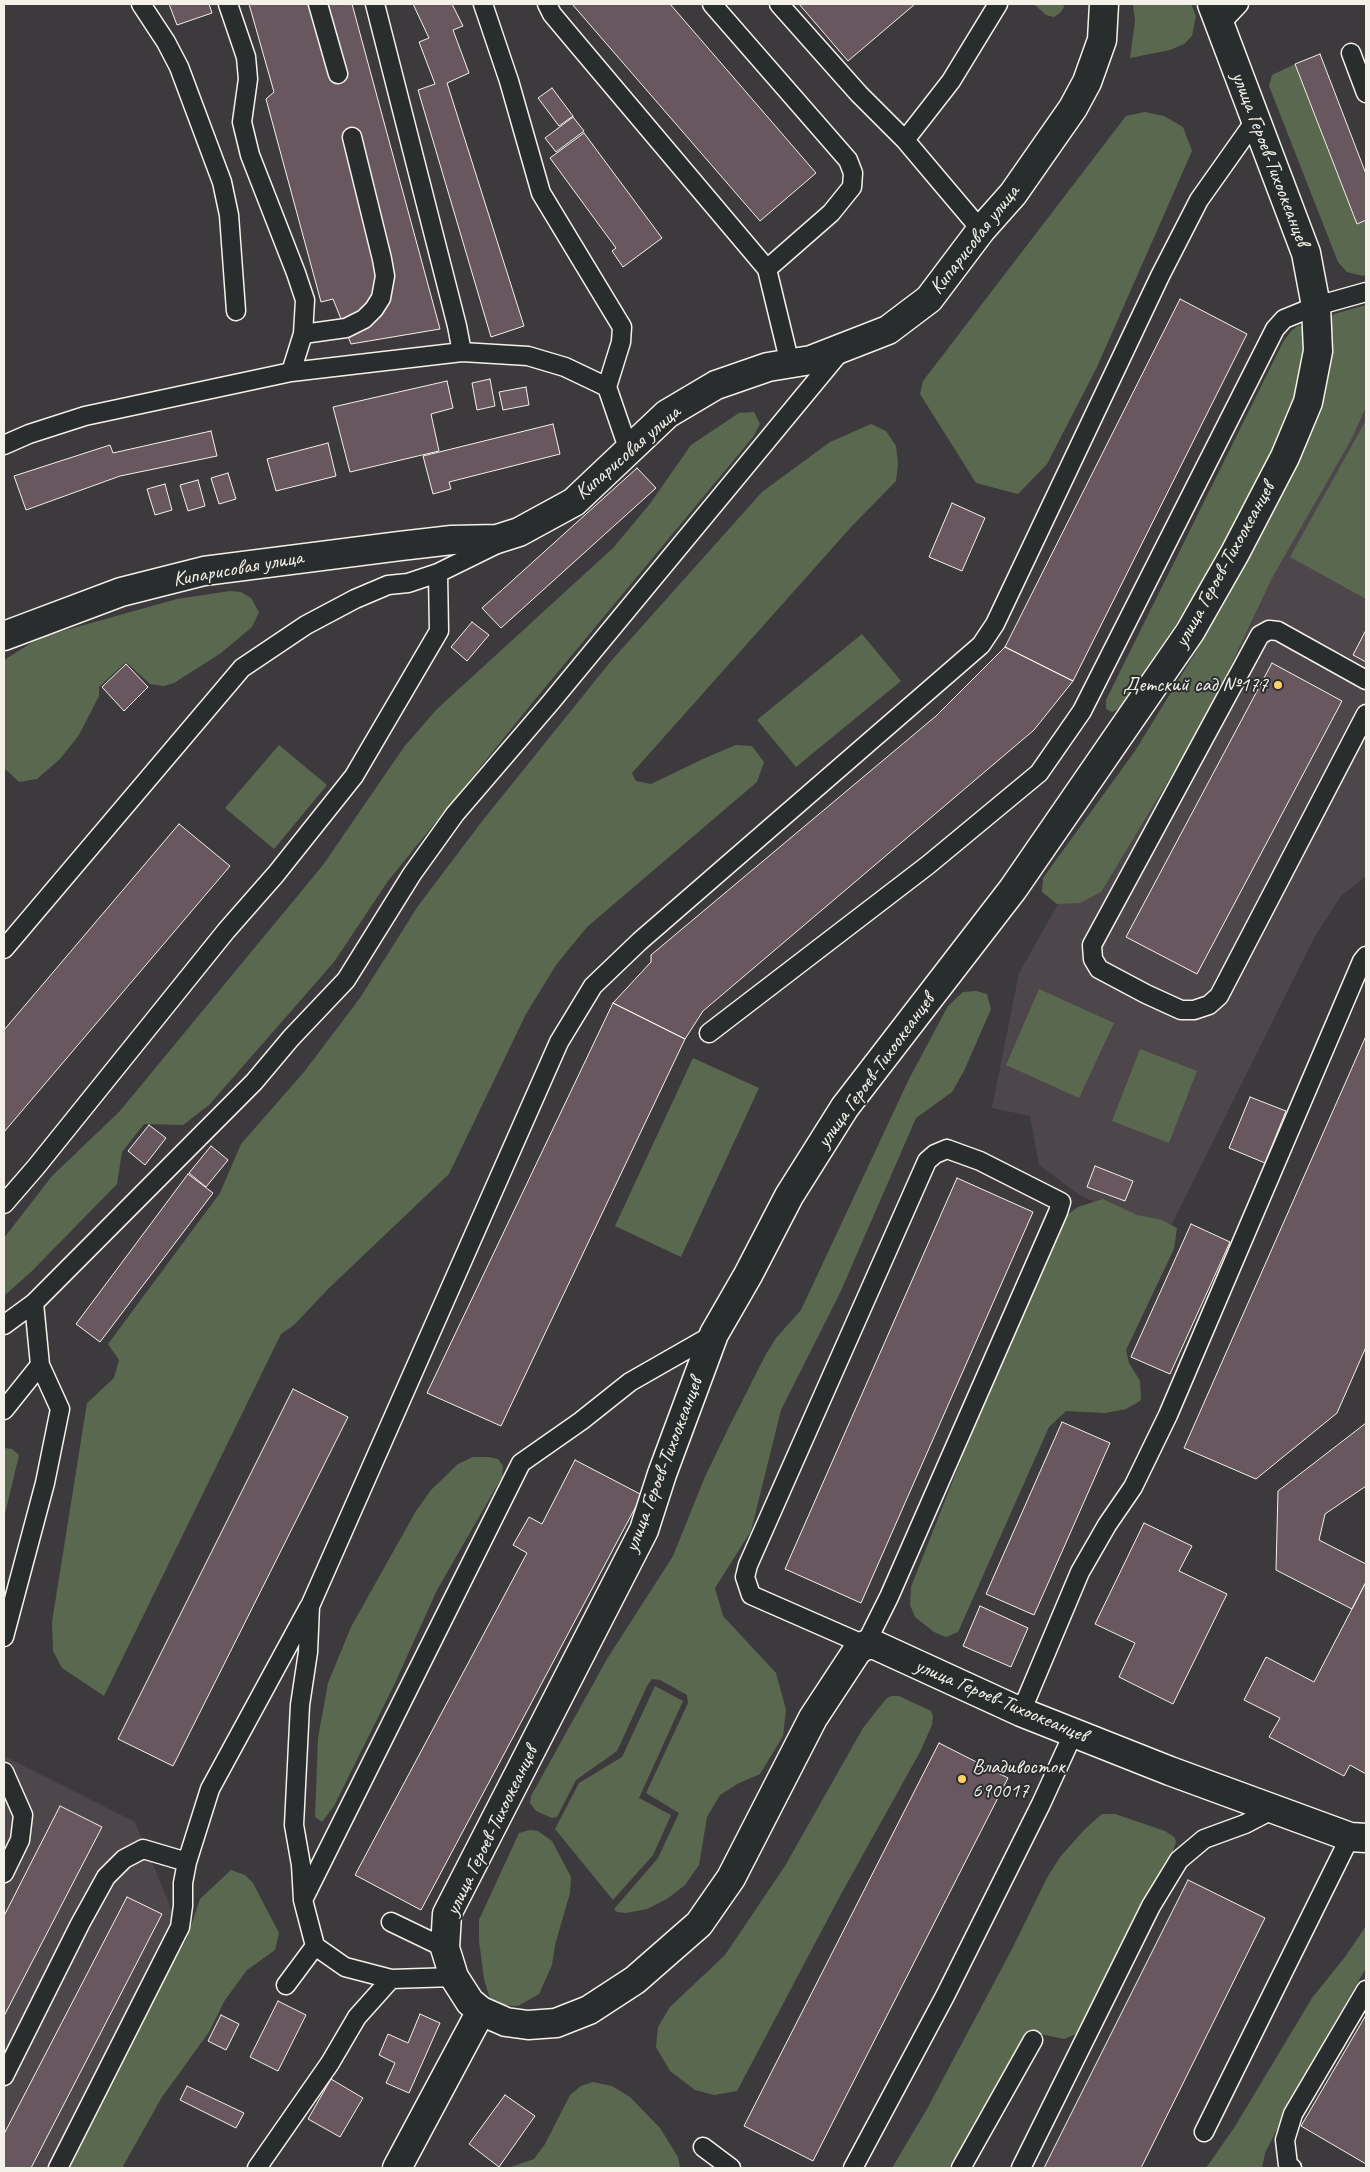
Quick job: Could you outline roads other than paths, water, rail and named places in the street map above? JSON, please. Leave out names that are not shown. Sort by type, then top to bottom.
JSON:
[{"type":"street","name":"Кипарисовая улица","points":[[4,636],[122,592],[204,571],[452,540],[497,539],[520,532],[574,502],[667,414],[716,385],[768,367],[811,360],[842,350],[888,330],[929,299],[982,230],[1013,194],[1073,108],[1087,82],[1102,40],[1104,4]]},
{"type":"street","name":"улица Героев-Тихоокеанцев","points":[[1216,14],[1257,118],[1306,253],[1316,306],[1318,351],[1308,402],[1280,466],[1190,632],[1013,889],[845,1107],[789,1196],[748,1275],[714,1334],[662,1474],[644,1530],[448,1914],[445,1948],[454,1977],[470,2002],[481,2011],[506,2022],[528,2025],[556,2023],[589,2010],[634,1980],[699,1924],[731,1878],[813,1718],[857,1651],[865,1644],[875,1645],[1021,1712],[1272,1810],[1358,1838]]},
{"type":"street","points":[[397,2168],[481,2011]]},
{"type":"lane","points":[[141,4],[166,42],[179,67],[222,182],[229,216],[236,311]]},
{"type":"lane","points":[[228,4],[246,64],[248,79],[242,122],[250,155],[305,300],[303,334],[291,372]]},
{"type":"lane","points":[[318,4],[338,74]]},
{"type":"lane","points":[[375,4],[462,352]]},
{"type":"lane","points":[[483,4],[509,81],[540,193],[622,327],[621,342],[607,388],[629,451]]},
{"type":"lane","points":[[547,4],[552,14],[768,269],[790,364]]},
{"type":"lane","points":[[712,4],[848,160],[853,172],[852,187],[831,213],[768,269]]},
{"type":"lane","points":[[779,4],[859,94],[905,140],[982,230]]},
{"type":"lane","points":[[905,140],[951,81],[998,4]]},
{"type":"lane","points":[[1216,14],[1239,4]]},
{"type":"lane","points":[[1351,53],[1366,93]]},
{"type":"lane","points":[[58,2168],[180,1928],[183,1906],[183,1883],[187,1862],[210,1789],[310,1606],[559,1042],[593,986],[640,941],[981,645],[995,624],[1160,276],[1199,200],[1257,118]]},
{"type":"lane","points":[[303,334],[346,328],[364,319],[374,309],[380,298],[385,276],[352,137]]},
{"type":"lane","points":[[709,1033],[928,865],[1038,772],[1082,710],[1275,329],[1284,320],[1316,306],[1366,292]]},
{"type":"lane","points":[[4,1325],[34,1304],[254,1082],[291,1038],[346,980],[412,874],[455,814],[842,350]]},
{"type":"lane","points":[[4,445],[29,434],[84,416],[291,372],[462,352],[528,356],[565,367],[607,388]]},
{"type":"lane","points":[[4,949],[242,668],[306,625],[355,599],[388,585],[408,583],[438,573],[520,532]]},
{"type":"lane","points":[[4,1204],[42,1160],[226,931],[276,874],[354,776],[439,631],[438,573]]},
{"type":"lane","points":[[1366,680],[1278,631],[1269,630],[1260,635],[1092,945],[1092,959],[1099,968],[1146,994],[1181,1010],[1194,1010],[1209,1005],[1219,996],[1366,714]]},
{"type":"lane","points":[[1021,1712],[1080,1572],[1107,1525],[1133,1487],[1168,1415],[1362,961],[1366,956]]},
{"type":"lane","points":[[947,1149],[980,1161],[1060,1202],[1058,1212],[893,1588],[865,1644],[751,1595],[745,1577],[748,1565],[927,1161],[935,1154],[947,1149]]},
{"type":"lane","points":[[4,1637],[45,1483],[60,1408],[40,1365],[34,1304]]},
{"type":"lane","points":[[303,1900],[521,1463],[581,1421],[630,1382],[714,1334]]},
{"type":"lane","points":[[4,1410],[40,1365]]},
{"type":"lane","points":[[310,1606],[308,1652],[300,1705],[294,1825],[301,1865],[303,1900],[315,1946],[345,1967],[391,1979],[454,1977]]},
{"type":"lane","points":[[853,2168],[945,1996],[1074,1732]]},
{"type":"lane","points":[[4,1772],[23,1815],[20,1840],[4,1873]]},
{"type":"lane","points":[[1021,2168],[1151,1906],[1179,1860],[1204,1839],[1245,1824],[1272,1810]]},
{"type":"lane","points":[[1204,2132],[1358,1838]]},
{"type":"lane","points":[[4,2076],[80,1924],[106,1878],[124,1860],[143,1849],[187,1862]]},
{"type":"lane","points":[[391,1922],[445,1948]]},
{"type":"lane","points":[[286,1985],[315,1946]]},
{"type":"lane","points":[[257,2168],[330,2063],[357,2017],[391,1979]]},
{"type":"lane","points":[[1292,2168],[1288,2165],[1285,2140],[1293,2114],[1366,1990]]},
{"type":"lane","points":[[961,2168],[1032,2040]]},
{"type":"lane","points":[[703,2147],[731,2168]]},
{"type":"place","name":"Детский сад №177","points":[[1278,685]]},
{"type":"place","name":"Владивосток 690017","points":[[962,1779]]}]
